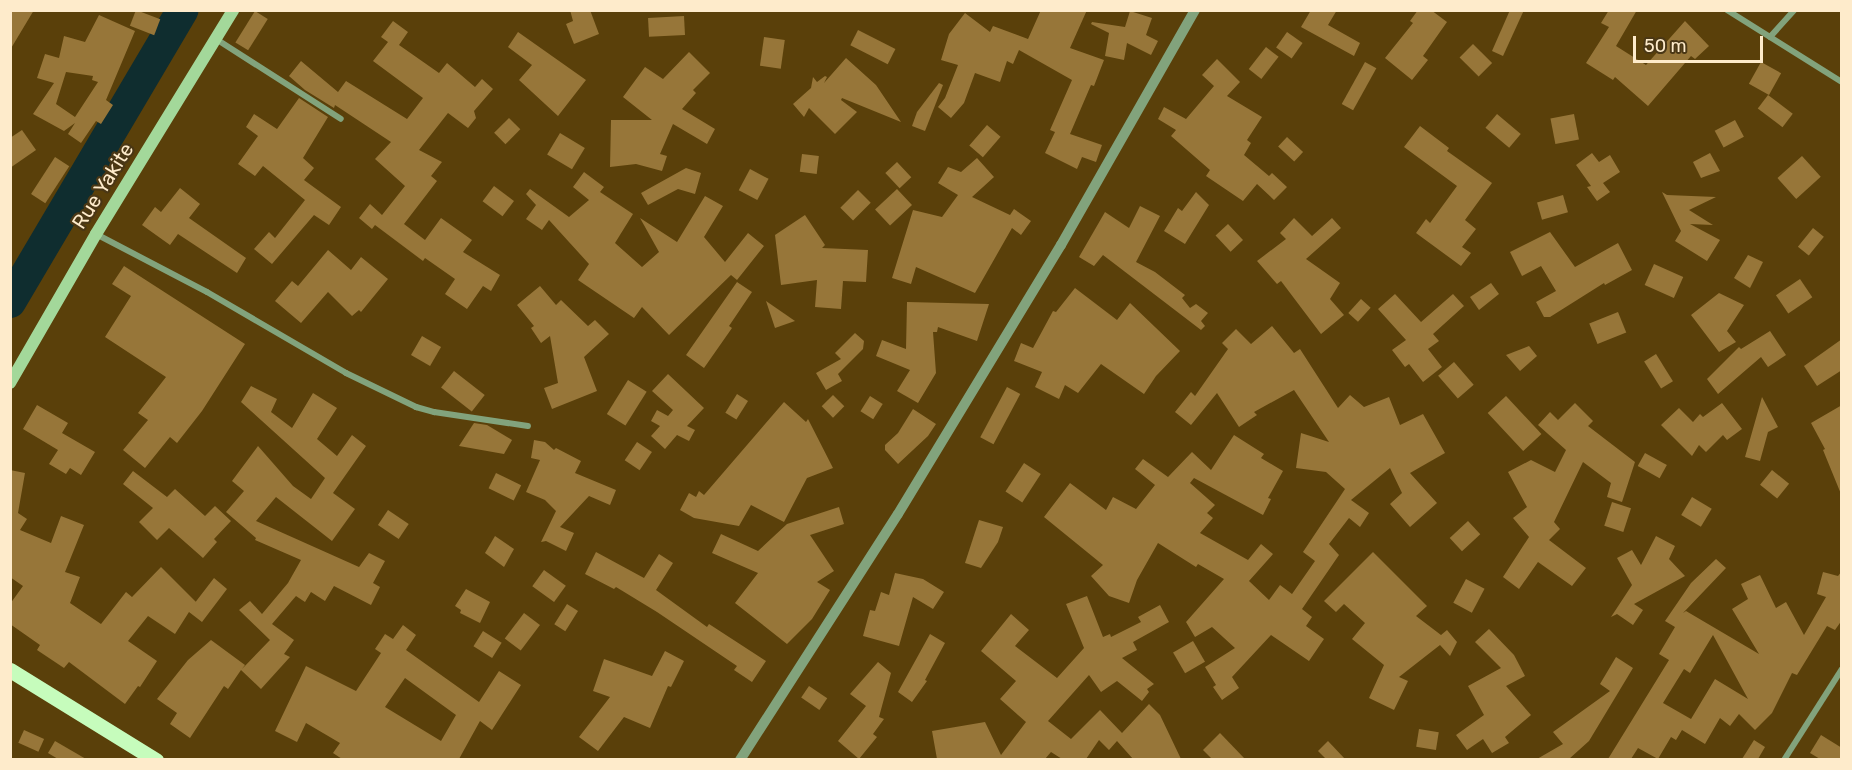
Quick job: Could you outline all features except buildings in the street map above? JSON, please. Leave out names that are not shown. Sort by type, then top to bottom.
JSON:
[{"type":"main road","name":"Rue Yakite","points":[[10,384],[96,234],[233,10]]},
{"type":"main road","points":[[10,670],[156,759]]},
{"type":"street","points":[[740,759],[910,495],[1061,245],[1195,10]]},
{"type":"street","points":[[1727,10],[1842,82]]},
{"type":"street","points":[[1770,37],[1794,10]]},
{"type":"street","points":[[216,39],[341,118]]},
{"type":"street","points":[[96,234],[207,292],[346,374],[416,407],[434,412],[528,426]]},
{"type":"street","points":[[1784,759],[1842,669]]},
{"type":"waterway","points":[[10,302],[183,10]]}]
